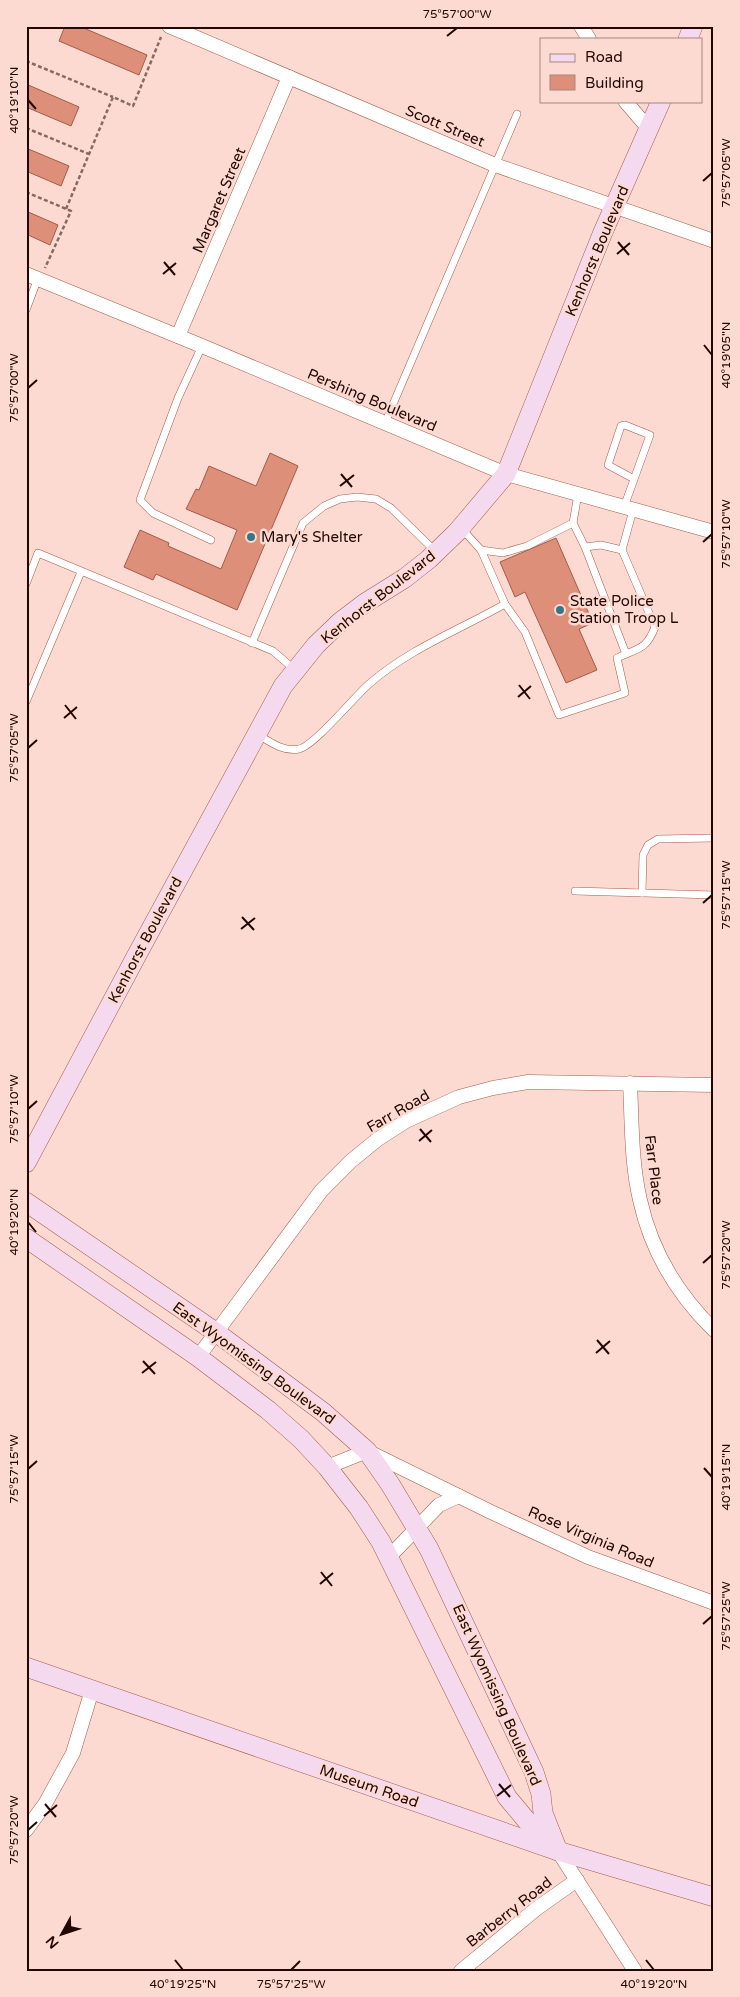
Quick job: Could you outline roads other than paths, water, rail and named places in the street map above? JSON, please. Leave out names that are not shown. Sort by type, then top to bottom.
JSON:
[{"type":"street","points":[[581,26],[589,38]]},
{"type":"street","points":[[688,38],[693,26]]},
{"type":"street","name":"Scott Street","points":[[166,31],[289,77],[495,165],[714,241]]},
{"type":"street","name":"Margaret Street","points":[[178,336],[289,77]]},
{"type":"street","points":[[626,102],[649,129]]},
{"type":"street","name":"Kenhorst Boulevard","points":[[26,1163],[283,686],[316,645],[340,622],[405,578],[436,552],[461,528],[506,474],[614,206],[661,102]]},
{"type":"street","name":"Pershing Boulevard","points":[[32,276],[506,474],[714,532]]},
{"type":"street","name":"Farr Road","points":[[198,1358],[322,1191],[351,1161],[378,1139],[406,1121],[459,1097],[493,1088],[528,1082],[630,1082],[714,1085]]},
{"type":"street","name":"Farr Place","points":[[630,1082],[636,1179],[645,1222],[668,1274],[696,1312],[714,1330]]},
{"type":"street","name":"East Wyomissing Boulevard","points":[[26,1202],[217,1333],[323,1412],[367,1451],[429,1549],[452,1595],[534,1772],[541,1794],[543,1813],[558,1851]]},
{"type":"street","name":"East Wyomissing Boulevard","points":[[26,1238],[198,1358],[268,1410],[301,1439],[327,1467],[359,1508],[381,1542],[507,1797],[527,1821],[558,1851]]},
{"type":"street","points":[[327,1467],[367,1451]]},
{"type":"street","name":"Rose Virginia Road","points":[[367,1451],[588,1557],[714,1603]]},
{"type":"street","points":[[389,1557],[439,1505],[459,1496]]},
{"type":"street","name":"Museum Road","points":[[26,1667],[558,1851],[714,1897]]},
{"type":"street","points":[[26,1830],[45,1804],[73,1753],[92,1690]]},
{"type":"street","points":[[558,1851],[635,1971]]},
{"type":"street","name":"Barberry Road","points":[[461,1971],[536,1910],[577,1880]]},
{"type":"lane","points":[[385,423],[517,114]]},
{"type":"lane","points":[[26,310],[32,276]]},
{"type":"lane","points":[[202,346],[178,398],[140,500],[153,513],[211,540]]},
{"type":"lane","points":[[461,528],[481,550],[504,604],[526,632],[559,715],[625,693],[617,658],[641,648],[650,640],[655,627],[622,550],[634,479],[650,435],[625,425],[621,426],[609,462],[609,468],[634,479]]},
{"type":"lane","points":[[578,494],[573,523],[585,547],[626,654]]},
{"type":"lane","points":[[252,643],[302,523],[324,506],[340,499],[357,497],[376,500],[391,508],[436,552]]},
{"type":"lane","points":[[481,550],[503,553],[527,546],[573,523]]},
{"type":"lane","points":[[585,547],[601,545],[622,550]]},
{"type":"lane","points":[[26,584],[38,554],[273,651],[295,671]]},
{"type":"lane","points":[[26,702],[29,685],[81,572]]},
{"type":"lane","points":[[256,734],[282,749],[301,749],[323,731],[369,684],[402,658],[504,604]]},
{"type":"lane","points":[[642,893],[643,855],[648,845],[658,839],[714,838]]},
{"type":"lane","points":[[575,891],[714,896]]},
{"type":"place","name":"Mary's Shelter","points":[[251,537]]},
{"type":"place","name":"State Police Station Troop L","points":[[560,610]]}]
